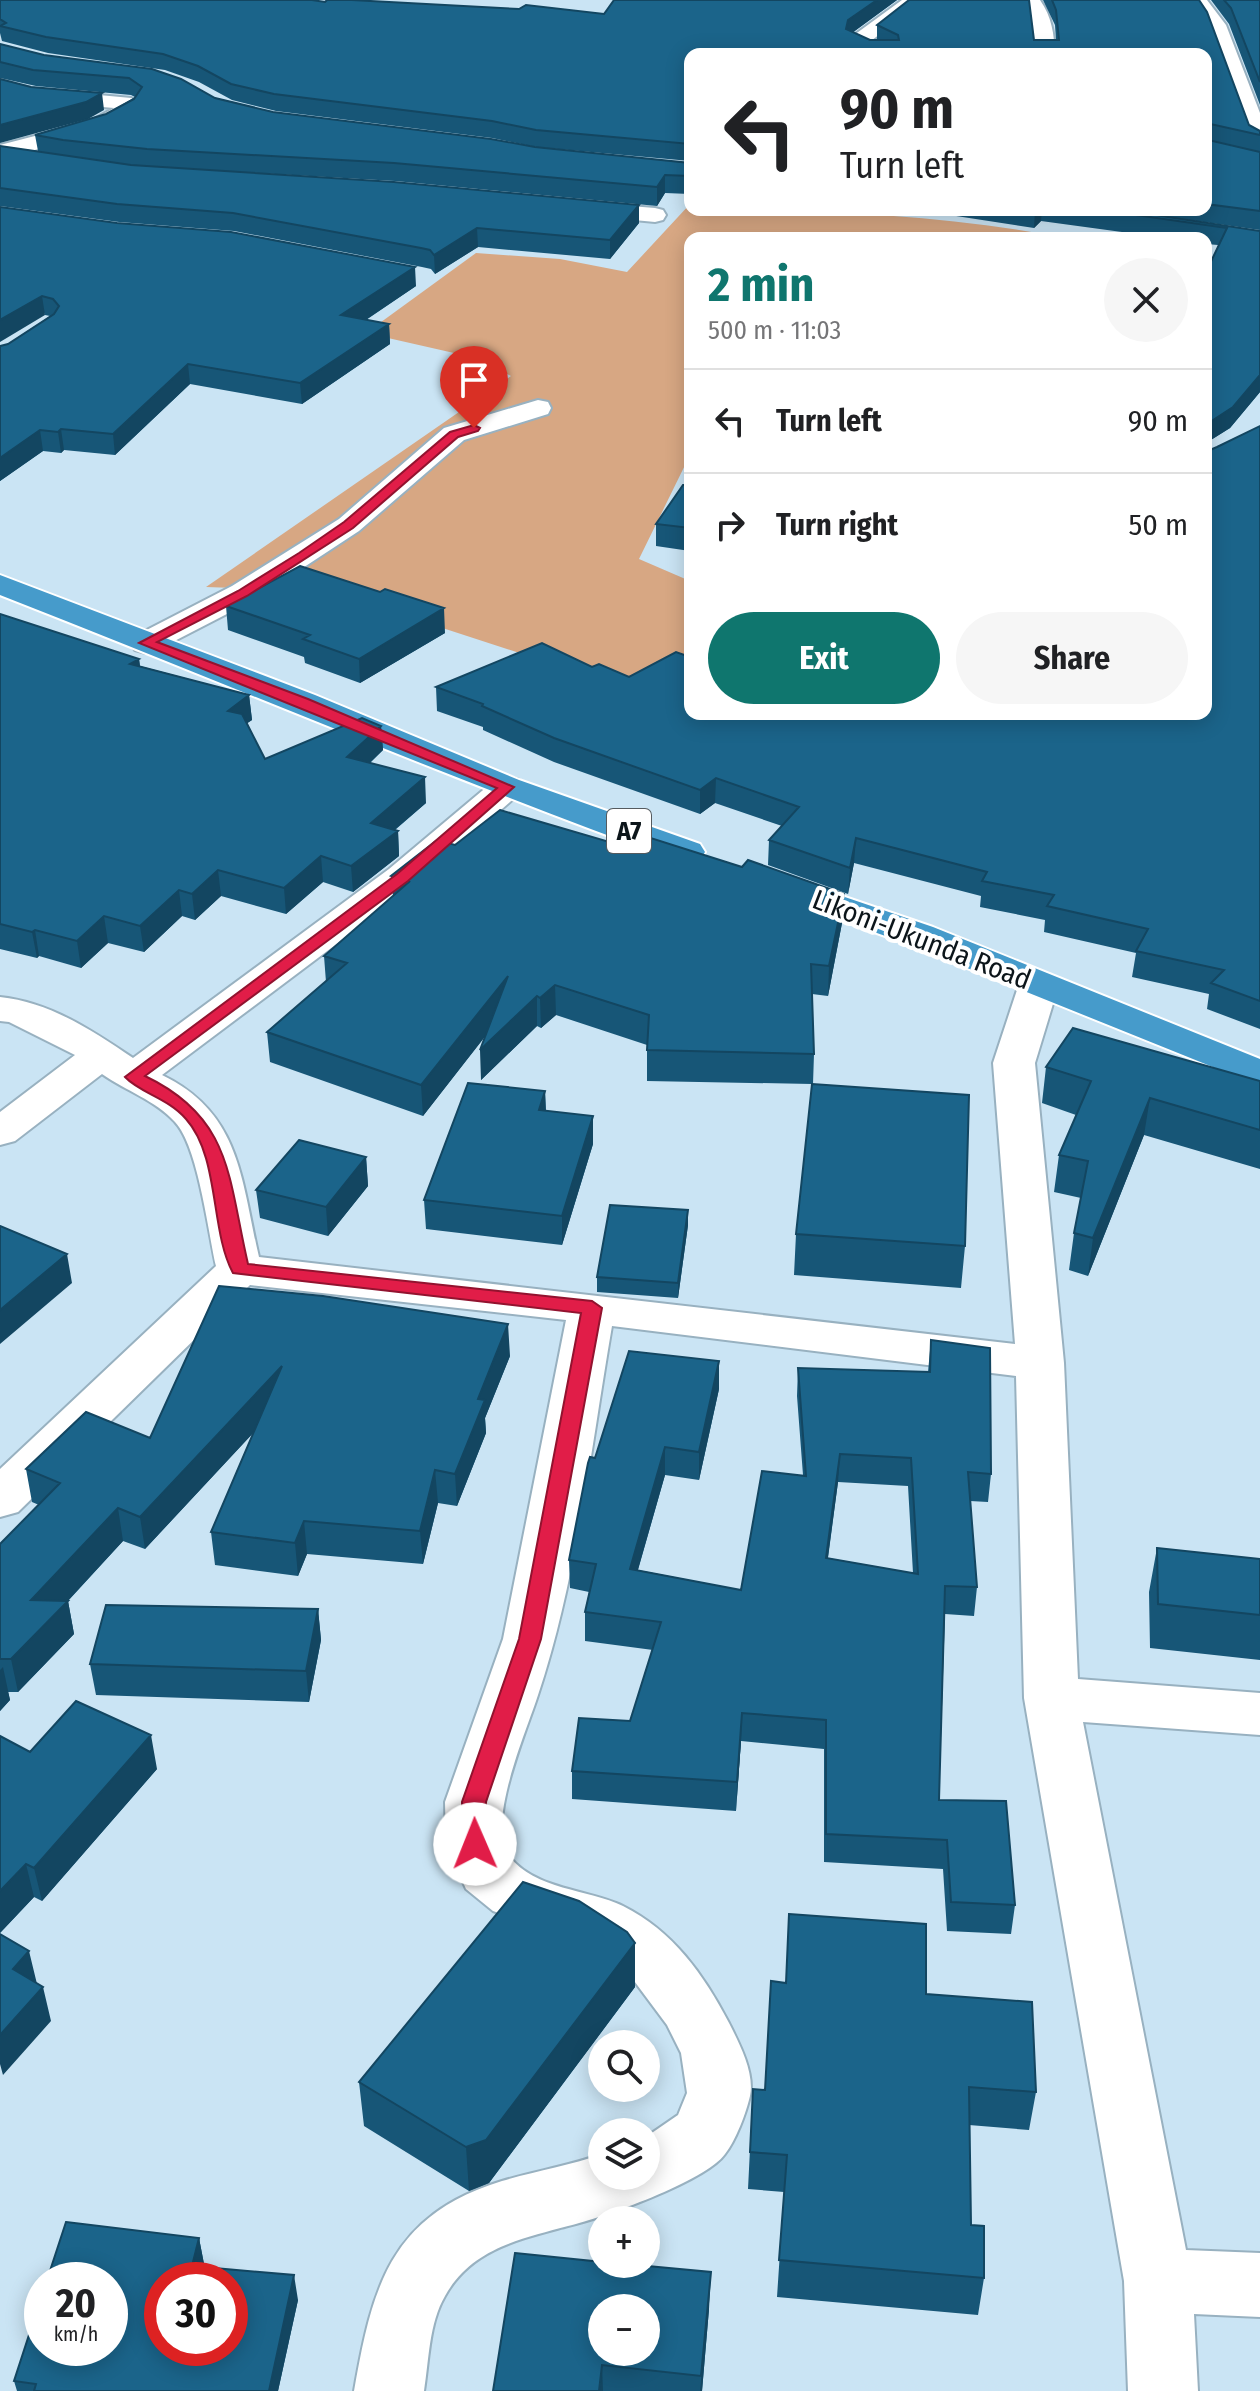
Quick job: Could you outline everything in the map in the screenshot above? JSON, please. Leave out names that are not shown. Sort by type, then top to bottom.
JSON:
[{"type":"highway","name":"Likoni-Ukunda Road","points":[[0,584],[303,702],[507,787],[919,935],[1260,1074]]},
{"type":"street","points":[[872,48],[857,42],[914,0]]},
{"type":"street","points":[[1029,0],[1036,4],[1040,12],[1038,20],[1046,40],[1045,48]]},
{"type":"street","points":[[1198,0],[1217,25],[1249,92],[1257,155]]},
{"type":"street","points":[[0,86],[34,95],[131,104],[130,108],[96,126],[0,153]]},
{"type":"street","points":[[1221,87],[1249,92]]},
{"type":"street","points":[[23,114],[43,100],[34,95]]},
{"type":"street","points":[[0,153],[49,162]]},
{"type":"street","points":[[561,207],[655,215]]},
{"type":"street","points":[[146,643],[243,593],[349,525],[454,434],[538,408]]},
{"type":"street","points":[[0,1132],[118,1066],[402,877],[507,787]]},
{"type":"street","points":[[1039,984],[1014,1063],[1040,1363],[1051,1698],[1158,2281],[1163,2391]]},
{"type":"street","points":[[0,1009],[18,1011],[118,1066],[168,1094],[194,1116],[211,1144],[239,1269]]},
{"type":"street","points":[[239,1269],[592,1308],[1040,1363]]},
{"type":"street","points":[[0,1499],[239,1269]]},
{"type":"street","points":[[592,1308],[530,1639],[474,1802],[475,1844],[487,1872],[514,1894],[602,1924],[650,1956],[689,2006],[712,2052],[719,2093],[702,2135],[660,2162]]},
{"type":"street","points":[[1051,1698],[1260,1714]]},
{"type":"street","points":[[389,2391],[400,2324],[418,2276],[451,2238],[501,2212],[588,2189]]},
{"type":"street","points":[[1158,2281],[1260,2285]]},
{"type":"shaded area","points":[[684,210],[684,216],[878,216],[1030,232],[684,232],[684,467],[639,559],[684,578],[684,675],[630,689],[329,591],[206,587],[511,376],[476,358],[366,333],[476,253],[560,259],[627,272]]},
{"type":"building","points":[[0,0],[352,0],[519,9],[526,5],[604,14],[614,0],[877,0],[848,20],[846,29],[870,40],[899,40],[898,35],[877,25],[909,0],[1029,0],[1034,40],[1059,40],[1052,0],[1199,0],[1207,12],[1249,125],[1260,131],[1260,135],[1212,124],[1212,48],[684,48],[684,143],[536,130],[492,121],[274,94],[231,84],[198,66],[163,54],[46,37],[0,26],[6,23],[0,19]]},
{"type":"building","points":[[1224,0],[1260,0],[1260,82],[1231,8]]},
{"type":"building","points":[[0,44],[44,55],[152,69],[181,79],[215,98],[273,112],[535,147],[684,162],[684,176],[665,175],[657,187],[394,163],[147,149],[63,140],[35,135],[106,114],[134,99],[142,87],[129,78],[33,70],[0,62]]},
{"type":"building","points":[[0,79],[31,87],[102,93],[86,102],[0,125]]},
{"type":"building","points":[[1212,141],[1260,152],[1260,211],[1212,205]]},
{"type":"building","points":[[0,146],[131,165],[394,182],[639,205],[610,240],[477,228],[434,255],[430,250],[421,248],[233,213],[117,204],[0,188]]},
{"type":"building","points":[[0,207],[117,223],[231,232],[415,267],[341,315],[389,324],[300,383],[188,364],[113,434],[40,430],[0,458],[0,346],[54,314],[59,306],[53,299],[42,296],[0,320]]},
{"type":"building","points":[[1143,216],[1260,231],[1260,375],[1233,407],[1212,421],[1212,259],[1227,228]]},
{"type":"building","points":[[1260,426],[1260,1001],[1211,983],[1224,970],[1136,951],[1148,929],[1047,906],[1054,895],[982,881],[987,872],[856,838],[850,868],[769,840],[799,807],[716,778],[700,790],[554,738],[483,704],[436,687],[542,643],[592,667],[599,664],[629,677],[676,652],[684,655],[684,720],[1212,720],[1212,449]]},
{"type":"building","points":[[683,485],[684,527],[656,524]]},
{"type":"building","points":[[300,566],[380,592],[385,589],[444,608],[359,659],[303,639],[310,635],[226,606]]},
{"type":"building","points":[[0,614],[139,659],[130,664],[249,695],[228,711],[242,714],[265,759],[362,718],[381,726],[347,757],[425,777],[371,823],[398,831],[351,866],[321,856],[284,888],[218,870],[192,894],[179,890],[140,926],[104,916],[77,941],[0,924]]},
{"type":"building","points":[[500,810],[616,844],[632,832],[742,867],[748,860],[844,894],[829,966],[811,964],[814,1054],[647,1050],[649,1015],[555,985],[540,998],[537,996],[480,1050],[508,976],[421,1085],[267,1032],[347,963],[324,956],[409,882],[391,876],[437,840],[455,845]]},
{"type":"building","points":[[1073,1028],[1260,1081],[1260,1130],[1150,1098],[1093,1238],[1074,1233],[1088,1161],[1059,1155],[1091,1081],[1046,1067]]},
{"type":"building","points":[[468,1083],[545,1091],[539,1110],[593,1116],[562,1216],[424,1200]]},
{"type":"building","points":[[812,1084],[969,1095],[965,1246],[796,1234]]},
{"type":"building","points":[[299,1140],[366,1157],[326,1207],[256,1190]]},
{"type":"building","points":[[610,1205],[688,1210],[678,1283],[597,1277]]},
{"type":"building","points":[[0,1226],[67,1254],[0,1310]]},
{"type":"building","points":[[219,1286],[323,1296],[508,1324],[478,1399],[485,1400],[455,1474],[435,1470],[420,1531],[304,1521],[295,1543],[211,1532],[282,1366],[140,1517],[118,1508],[31,1600],[68,1601],[11,1659],[0,1659],[0,1544],[60,1483],[26,1469],[86,1412],[150,1438]]},
{"type":"building","points":[[931,1340],[990,1348],[991,1474],[968,1472],[977,1587],[945,1586],[939,1800],[1006,1801],[1015,1905],[951,1902],[947,1840],[826,1834],[826,1720],[742,1713],[737,1782],[572,1771],[579,1718],[630,1721],[661,1622],[585,1612],[596,1564],[569,1560],[588,1463],[590,1457],[595,1458],[629,1351],[719,1361],[699,1452],[665,1447],[630,1569],[741,1590],[762,1471],[806,1476],[798,1368],[930,1372]],"holes":[[[840,1454],[911,1458],[918,1574],[826,1558]]]},
{"type":"building","points":[[1157,1548],[1260,1559],[1260,1615],[1158,1604]]},
{"type":"building","points":[[106,1605],[318,1609],[306,1671],[90,1664]]},
{"type":"building","points":[[76,1701],[151,1735],[34,1868],[26,1864],[0,1891],[0,1736],[30,1752]]},
{"type":"building","points":[[523,1882],[579,1901],[627,1932],[635,1943],[486,2140],[466,2147],[359,2082]]},
{"type":"building","points":[[789,1914],[926,1924],[926,1994],[1032,2002],[1036,2092],[969,2087],[971,2225],[984,2226],[984,2278],[779,2260],[787,2155],[750,2152],[753,2089],[765,2090],[771,1981],[786,1983]]},
{"type":"building","points":[[0,1934],[29,1951],[13,1969],[43,1987],[0,2035]]},
{"type":"building","points":[[66,2222],[199,2238],[193,2262],[144,2262],[144,2366],[248,2366],[248,2271],[294,2275],[269,2391],[34,2391],[36,2384],[14,2381],[24,2350],[24,2366],[128,2366],[128,2262],[53,2262]]},
{"type":"building","points":[[515,2253],[588,2261],[588,2278],[660,2278],[660,2267],[711,2272],[701,2376],[611,2366],[660,2366],[660,2294],[588,2294],[588,2366],[602,2366],[599,2391],[493,2391]]},
{"type":"route","points":[[474,428],[454,434],[349,525],[304,556],[243,593],[146,643],[303,702],[507,787],[402,877],[133,1077],[168,1094],[194,1116],[211,1144],[239,1269],[592,1308],[530,1639],[474,1802],[475,1844]]}]
